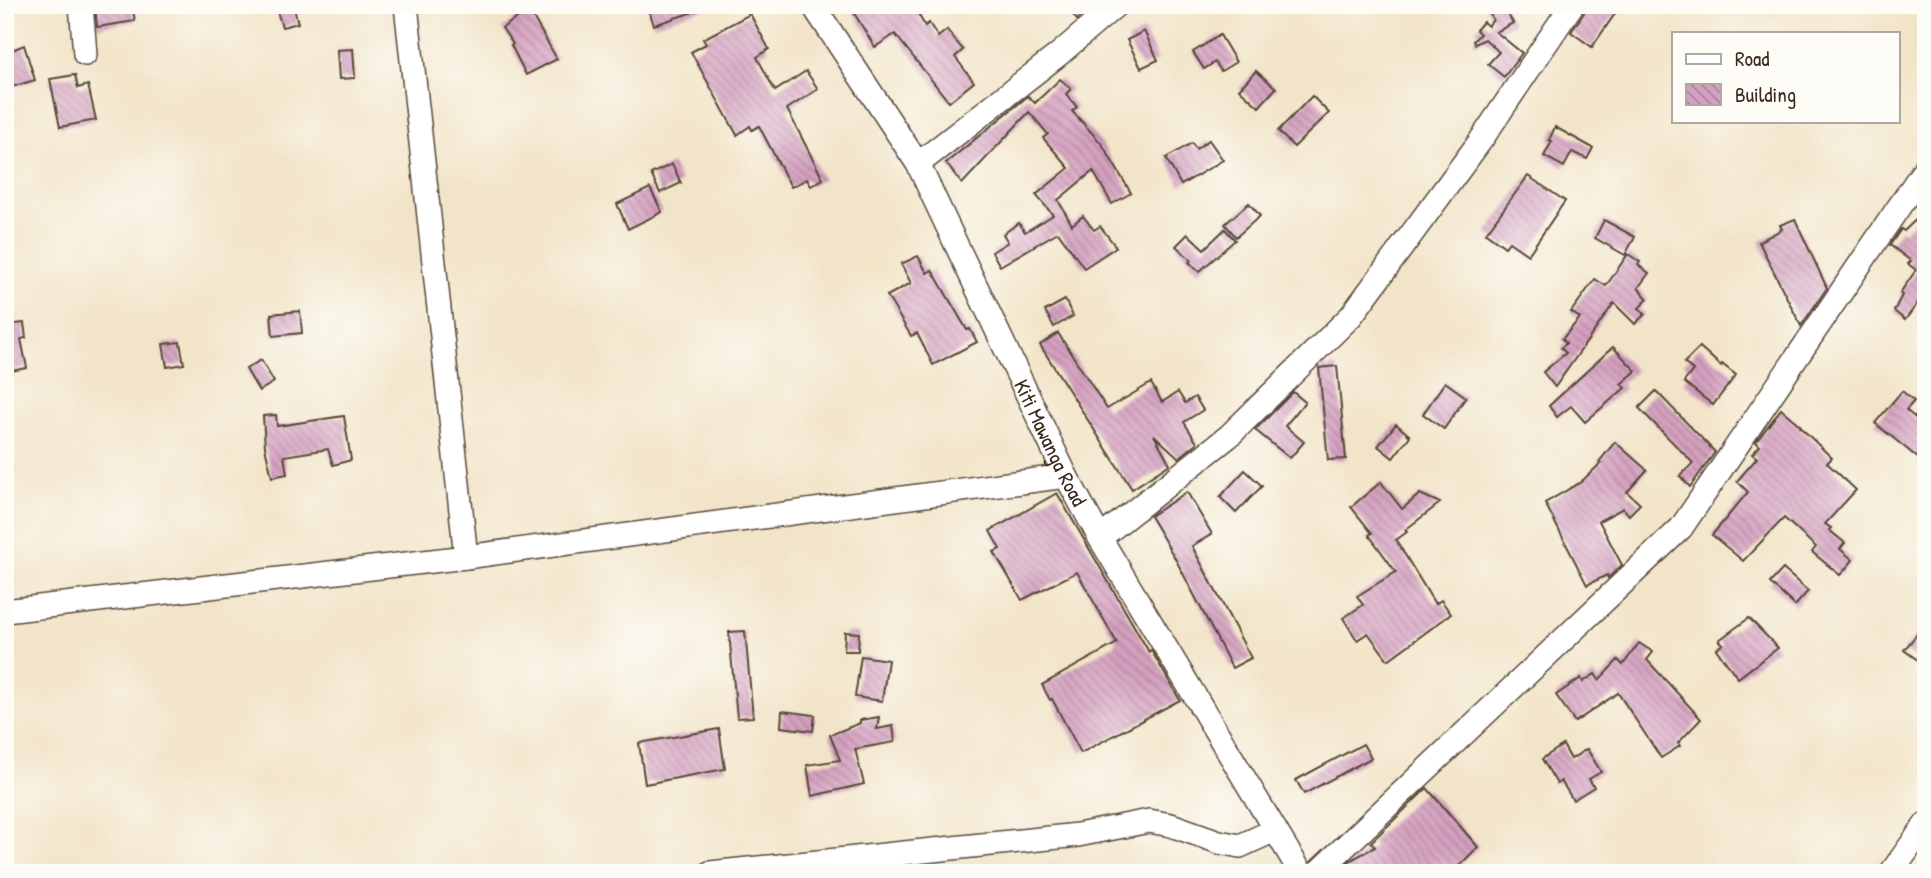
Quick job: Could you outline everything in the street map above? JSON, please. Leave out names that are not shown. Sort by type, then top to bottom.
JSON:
[{"type":"street","points":[[81,5],[85,54]]},
{"type":"street","points":[[406,5],[466,557]]},
{"type":"street","name":"Kiti Mawanga Road","points":[[813,5],[918,164],[1066,476],[1100,538],[1301,873]]},
{"type":"street","points":[[918,164],[1058,55],[1116,5]]},
{"type":"street","points":[[1100,538],[1229,436],[1351,316],[1481,140],[1572,5]]},
{"type":"street","points":[[1317,873],[1681,528],[1926,167]]},
{"type":"street","points":[[5,611],[466,557],[1066,476]]},
{"type":"street","points":[[710,873],[1078,835],[1149,821],[1240,846],[1275,830]]},
{"type":"street","points":[[1891,873],[1926,824]]},
{"type":"building","points":[[95,5],[132,5],[135,21],[97,27]]},
{"type":"building","points":[[275,5],[293,5],[298,23],[282,27]]},
{"type":"building","points":[[647,5],[704,5],[705,8],[654,25]]},
{"type":"building","points":[[849,5],[913,5],[925,26],[929,23],[938,37],[947,30],[963,50],[955,57],[974,82],[949,102],[895,34],[875,47]]},
{"type":"building","points":[[1065,5],[1094,5],[1077,20]]},
{"type":"building","points":[[1485,5],[1503,5],[1513,23],[1496,32],[1522,53],[1504,77],[1488,64],[1499,52],[1485,39],[1475,44],[1473,41],[1480,34],[1476,30],[1483,22],[1488,26],[1493,20]]},
{"type":"building","points":[[1589,5],[1621,5],[1592,47],[1571,32]]},
{"type":"building","points":[[529,10],[557,59],[526,75],[511,45],[513,44],[502,28]]},
{"type":"building","points":[[750,14],[769,49],[757,57],[775,91],[806,71],[818,89],[787,109],[823,179],[811,186],[807,179],[791,187],[759,126],[752,130],[750,126],[737,135],[691,52],[706,44],[703,39]]},
{"type":"building","points":[[1144,31],[1158,60],[1141,68],[1127,40]]},
{"type":"building","points":[[1220,35],[1236,62],[1221,71],[1215,62],[1204,69],[1193,52]]},
{"type":"building","points":[[24,45],[35,80],[5,89],[5,53]]},
{"type":"building","points":[[353,49],[355,78],[339,79],[337,50]]},
{"type":"building","points":[[1256,71],[1276,88],[1259,107],[1239,89]]},
{"type":"building","points":[[75,75],[78,88],[88,85],[96,120],[60,127],[50,79]]},
{"type":"building","points":[[1060,79],[1071,89],[1066,94],[1077,107],[1072,111],[1102,144],[1131,193],[1112,204],[1093,171],[1058,200],[1072,225],[1083,216],[1094,230],[1100,226],[1116,247],[1084,268],[1058,232],[1000,266],[992,252],[1008,242],[1003,234],[1019,223],[1025,232],[1053,215],[1036,195],[1069,168],[1043,138],[1048,134],[1029,112],[962,184],[946,163],[1028,96],[1035,103]]},
{"type":"building","points":[[1312,96],[1329,113],[1294,147],[1278,131]]},
{"type":"building","points":[[1555,127],[1593,148],[1587,159],[1572,152],[1564,167],[1544,156],[1552,141],[1549,140]]},
{"type":"building","points":[[1209,140],[1223,160],[1181,185],[1166,158],[1192,143],[1196,149]]},
{"type":"building","points":[[672,164],[681,183],[660,193],[651,174]]},
{"type":"building","points":[[1528,176],[1565,201],[1528,255],[1509,242],[1505,247],[1486,233]]},
{"type":"building","points":[[650,188],[662,212],[628,229],[617,204]]},
{"type":"building","points":[[1249,203],[1260,216],[1236,237],[1225,224]]},
{"type":"building","points":[[1926,210],[1926,292],[1905,320],[1894,311],[1902,295],[1900,293],[1916,270],[1908,264],[1911,261],[1890,245],[1901,229],[1904,231]]},
{"type":"building","points":[[1795,219],[1827,288],[1801,326],[1759,242],[1782,229],[1780,225]]},
{"type":"building","points":[[1604,220],[1635,237],[1625,255],[1595,238]]},
{"type":"building","points":[[1225,229],[1235,240],[1199,272],[1176,246],[1188,234],[1204,249]]},
{"type":"building","points":[[1628,254],[1640,262],[1638,265],[1649,273],[1638,288],[1648,299],[1639,308],[1645,314],[1635,324],[1614,303],[1555,387],[1543,372],[1566,353],[1561,348],[1566,343],[1562,339],[1580,318],[1571,312],[1595,279],[1606,286]]},
{"type":"building","points":[[918,256],[927,273],[932,270],[967,330],[970,329],[977,342],[933,365],[917,333],[911,336],[887,296],[911,283],[901,264]]},
{"type":"building","points":[[1065,300],[1073,316],[1054,327],[1045,311]]},
{"type":"building","points":[[300,311],[302,333],[273,336],[271,314]]},
{"type":"building","points":[[24,323],[26,338],[21,339],[27,368],[5,372],[5,325]]},
{"type":"building","points":[[1058,333],[1107,409],[1151,383],[1162,402],[1178,392],[1185,403],[1195,397],[1203,410],[1184,422],[1197,443],[1179,458],[1154,435],[1170,464],[1132,489],[1040,345]]},
{"type":"building","points":[[180,342],[184,364],[167,367],[163,344]]},
{"type":"building","points":[[1613,347],[1636,371],[1621,384],[1625,388],[1585,422],[1571,406],[1557,417],[1549,406]]},
{"type":"building","points":[[1700,347],[1721,366],[1722,364],[1736,375],[1713,405],[1684,382],[1693,370],[1684,363]]},
{"type":"building","points":[[261,360],[274,382],[259,391],[246,369]]},
{"type":"building","points":[[1337,366],[1346,459],[1328,460],[1319,368]]},
{"type":"building","points":[[1445,382],[1466,397],[1444,429],[1423,414]]},
{"type":"building","points":[[1656,391],[1715,452],[1690,487],[1680,476],[1693,463],[1639,408]]},
{"type":"building","points":[[1902,391],[1914,401],[1906,410],[1926,427],[1926,448],[1918,458],[1875,423]]},
{"type":"building","points":[[1293,392],[1305,402],[1285,426],[1304,442],[1290,458],[1255,430]]},
{"type":"building","points":[[1781,409],[1832,458],[1827,463],[1856,490],[1825,524],[1845,543],[1840,549],[1853,560],[1840,575],[1812,552],[1816,547],[1784,518],[1743,561],[1712,535],[1748,492],[1737,481],[1757,458],[1752,454],[1760,446],[1756,442]]},
{"type":"building","points":[[276,415],[277,426],[344,416],[351,460],[333,465],[328,449],[284,456],[287,474],[272,477],[265,447],[263,416]]},
{"type":"building","points":[[1396,424],[1410,436],[1393,458],[1378,446]]},
{"type":"building","points":[[1615,442],[1647,470],[1627,492],[1640,504],[1629,515],[1623,508],[1599,521],[1622,565],[1608,578],[1607,575],[1587,585],[1545,503],[1581,482],[1601,463],[1599,462]]},
{"type":"building","points":[[1245,470],[1262,486],[1236,513],[1220,497]]},
{"type":"building","points":[[1381,482],[1402,509],[1420,494],[1440,503],[1396,540],[1435,604],[1441,600],[1451,614],[1388,660],[1368,633],[1357,640],[1343,618],[1363,605],[1357,596],[1396,572],[1369,535],[1372,533],[1351,507]]},
{"type":"building","points":[[1187,492],[1212,534],[1192,546],[1251,658],[1232,668],[1150,516]]},
{"type":"building","points":[[1057,493],[1149,652],[1151,650],[1180,700],[1081,753],[1042,685],[1117,643],[1077,572],[1022,600],[994,552],[1000,549],[990,531]]},
{"type":"building","points":[[1783,569],[1808,591],[1795,606],[1770,583]]},
{"type":"building","points":[[1749,618],[1778,648],[1738,678],[1716,649],[1723,644],[1719,640]]},
{"type":"building","points":[[1926,623],[1926,666],[1904,650]]},
{"type":"building","points":[[745,631],[753,717],[737,718],[729,632]]},
{"type":"building","points":[[845,632],[859,633],[858,651],[844,651]]},
{"type":"building","points":[[1639,643],[1653,652],[1647,660],[1701,719],[1678,743],[1680,746],[1661,758],[1618,693],[1575,722],[1556,695],[1581,678],[1583,682],[1595,674],[1599,680],[1618,660],[1623,665]]},
{"type":"building","points":[[861,656],[888,660],[882,701],[855,697]]},
{"type":"building","points":[[782,711],[815,715],[813,731],[781,727]]},
{"type":"building","points":[[879,717],[877,729],[893,726],[895,742],[855,749],[864,784],[812,796],[807,765],[840,760],[830,735],[860,723],[860,720]]},
{"type":"building","points":[[719,729],[725,769],[645,784],[639,743]]},
{"type":"building","points":[[1363,744],[1371,758],[1304,794],[1296,780]]},
{"type":"building","points":[[1563,745],[1571,759],[1587,749],[1601,772],[1589,779],[1594,787],[1573,800],[1561,781],[1557,784],[1542,759]]},
{"type":"building","points":[[1427,788],[1478,847],[1460,865],[1450,873],[1338,873],[1351,860],[1375,847],[1371,842]]}]
